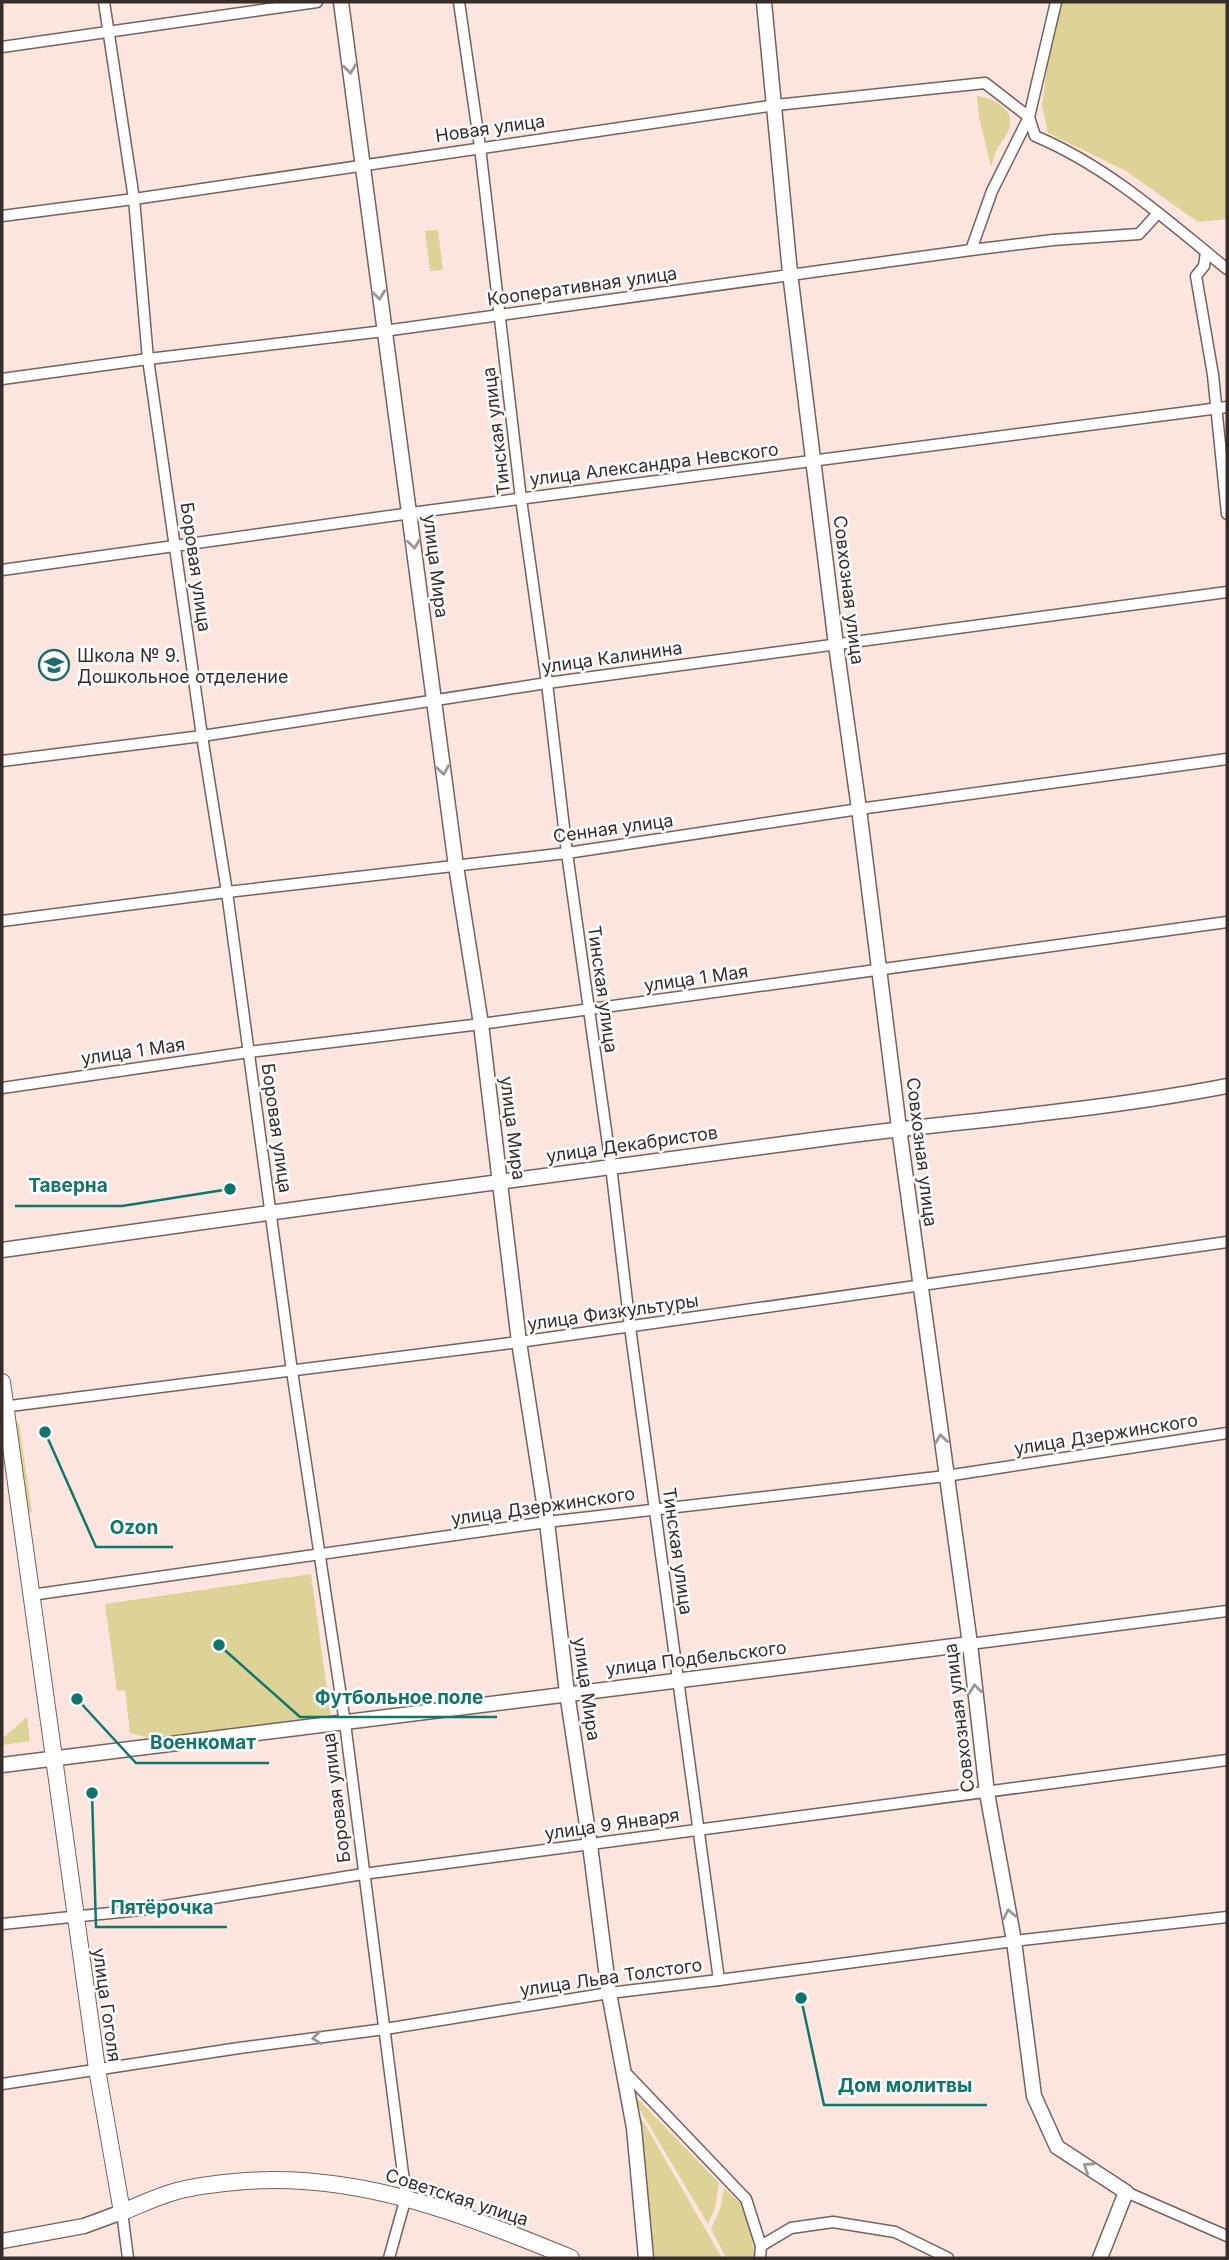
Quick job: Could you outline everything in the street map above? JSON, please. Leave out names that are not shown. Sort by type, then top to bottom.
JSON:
[{"type":"main road","name":"улица Мира","points":[[341,2],[456,866],[481,1024],[519,1342],[547,1522],[567,1693],[609,1993],[634,2128],[646,2258]]},
{"type":"main road","name":"Совхозная улица","points":[[764,2],[776,105],[790,273],[836,645],[970,1644],[987,1793],[1014,1941],[1034,2096],[1057,2147],[1126,2192]]},
{"type":"main road","name":"улица Декабристов","points":[[2,1250],[611,1166],[1098,1105],[1227,1086]]},
{"type":"main road","name":"улица Гоголя","points":[[2,1382],[96,2069],[122,2212]]},
{"type":"main road","name":"улица Подбельского","points":[[2,1765],[970,1644]]},
{"type":"main road","name":"Советская улица","points":[[2,2241],[84,2226],[176,2191],[213,2183],[270,2179],[352,2185],[406,2197],[505,2231],[571,2258]]},
{"type":"main road","points":[[1100,2258],[1126,2192]]},
{"type":"street","name":"Боровая улица","points":[[104,2],[134,199],[148,359],[202,736],[228,891],[292,1371],[345,1723],[385,2029],[406,2197],[389,2258]]},
{"type":"street","points":[[2,47],[317,2]]},
{"type":"street","name":"Тинская улица","points":[[459,2],[480,147],[521,499],[567,853],[719,1980]]},
{"type":"street","points":[[971,250],[992,191],[1029,117],[1056,2]]},
{"type":"street","name":"Новая улица","points":[[2,216],[776,105],[985,83],[1029,117]]},
{"type":"street","points":[[1029,117],[1035,136]]},
{"type":"street","points":[[1019,137],[1035,136],[1052,143],[1114,180],[1227,269]]},
{"type":"street","name":"Кооперативная улица","points":[[2,379],[384,331],[790,273],[1053,240],[1139,234],[1158,213]]},
{"type":"street","points":[[1206,252],[1204,266],[1196,276],[1213,375],[1227,514]]},
{"type":"street","name":"улица Александра Невского","points":[[2,570],[411,513],[1227,407]]},
{"type":"street","name":"улица Калинина","points":[[2,761],[202,736],[547,684],[1227,592]]},
{"type":"street","name":"Сенная улица","points":[[2,921],[228,891],[567,853],[859,809],[1227,759]]},
{"type":"street","name":"улица 1 Мая","points":[[2,1088],[249,1052],[588,1010],[1227,922]]},
{"type":"street","name":"улица Физкультуры","points":[[4,1407],[519,1342],[1227,1242]]},
{"type":"street","name":"улица Дзержинского","points":[[31,1595],[547,1522],[946,1476],[1227,1433]]},
{"type":"street","name":"улица Подбельского","points":[[970,1644],[1227,1611]]},
{"type":"street","name":"улица 9 Января","points":[[2,1924],[140,1910],[363,1874],[1227,1760]]},
{"type":"street","name":"улица Льва Толстого","points":[[2,2084],[385,2029],[609,1993],[1014,1941],[1227,1917]]},
{"type":"street","points":[[623,2071],[746,2199],[760,2252],[791,2228],[833,2222],[895,2232],[948,2258]]},
{"type":"street","points":[[1126,2192],[1227,2235]]},
{"type":"street","name":"улица Гоголя","points":[[122,2212],[128,2258]]},
{"type":"shaded area","points":[[1056,2],[1227,2],[1227,219],[1198,222],[1126,171],[1048,133],[1042,105]]},
{"type":"shaded area","points":[[977,96],[1001,105],[1009,114],[1009,129],[996,151],[991,167],[979,117]]},
{"type":"shaded area","points":[[438,230],[443,270],[430,271],[425,231]]},
{"type":"shaded area","points":[[15,1423],[19,1423],[32,1512],[28,1514]]},
{"type":"shaded area","points":[[311,1574],[331,1718],[184,1735],[146,1737],[130,1733],[125,1690],[117,1691],[105,1604]]},
{"type":"shaded area","points":[[27,1717],[30,1741],[2,1745],[2,1739]]},
{"type":"shaded area","points":[[636,2097],[719,2183],[715,2208],[708,2224],[637,2105]]},
{"type":"shaded area","points":[[635,2107],[722,2258],[653,2258]]},
{"type":"shaded area","points":[[724,2188],[742,2205],[750,2227],[755,2258],[726,2258],[711,2229],[720,2209]]},
{"type":"place","name":"Школа № 9. Дошкольное отделение","points":[[54,665]]},
{"type":"place","name":"Таверна","points":[[230,1189]]},
{"type":"place","name":"Ozon","points":[[45,1432]]},
{"type":"place","name":"Футбольное поле","points":[[219,1645]]},
{"type":"place","name":"Военкомат","points":[[77,1699]]},
{"type":"place","name":"Пятёрочка","points":[[92,1793]]},
{"type":"place","name":"Дом молитвы","points":[[801,1998]]}]
